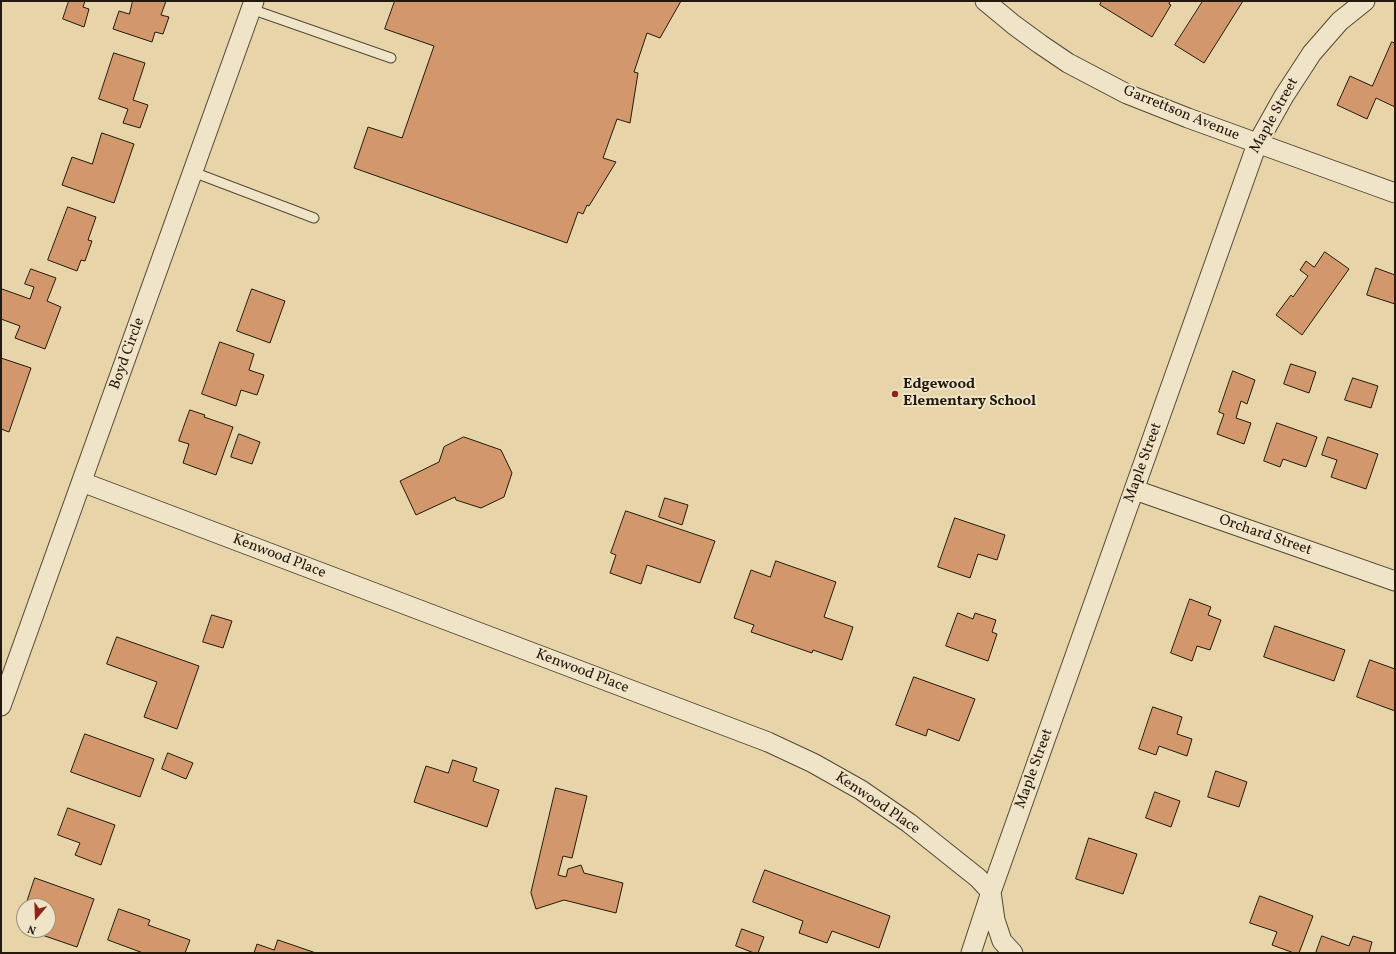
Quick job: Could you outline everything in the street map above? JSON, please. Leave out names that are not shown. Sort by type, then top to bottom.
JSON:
[{"type":"street","name":"Garrettson Avenue","points":[[985,1],[1014,25],[1068,63],[1121,91],[1257,144],[1395,193]]},
{"type":"street","name":"Maple Street","points":[[971,953],[991,892],[1257,144],[1284,96],[1312,54],[1340,21],[1364,1]]},
{"type":"street","name":"Boyd Circle","points":[[1,706],[253,5]]},
{"type":"street","name":"Kenwood Place","points":[[82,482],[768,742],[813,763],[862,790],[909,823],[978,878],[991,892]]},
{"type":"street","name":"Orchard Street","points":[[1135,490],[1395,581]]},
{"type":"street","points":[[991,892],[995,920],[1002,941],[1013,953]]},
{"type":"lane","points":[[253,5],[391,58]]},
{"type":"lane","points":[[193,172],[314,218]]},
{"type":"building","points":[[69,1],[85,1],[83,7],[89,9],[84,27],[63,19]]},
{"type":"building","points":[[133,1],[166,1],[161,15],[169,17],[163,34],[155,32],[152,42],[113,29],[119,11],[129,14]]},
{"type":"building","points":[[395,1],[681,1],[660,38],[647,33],[634,72],[638,73],[630,123],[617,119],[603,158],[616,162],[589,206],[587,205],[583,214],[578,212],[567,243],[354,168],[368,127],[402,138],[434,46],[385,29]]},
{"type":"building","points":[[1102,1],[1170,1],[1169,4],[1171,5],[1152,37],[1100,5]]},
{"type":"building","points":[[1203,1],[1243,1],[1204,63],[1175,45]]},
{"type":"building","points":[[1392,42],[1395,43],[1395,107],[1376,98],[1367,119],[1337,105],[1350,76],[1372,86]]},
{"type":"building","points":[[114,53],[145,63],[133,100],[148,105],[140,128],[123,123],[128,109],[99,99]]},
{"type":"building","points":[[102,133],[134,144],[114,203],[62,185],[72,157],[92,164]]},
{"type":"building","points":[[68,207],[96,217],[88,240],[92,241],[85,261],[81,260],[77,271],[48,260]]},
{"type":"building","points":[[1325,252],[1349,269],[1302,335],[1276,315],[1291,295],[1293,297],[1308,276],[1300,270],[1306,261],[1314,267]]},
{"type":"building","points":[[1376,268],[1395,275],[1395,304],[1367,295]]},
{"type":"building","points":[[31,269],[56,278],[47,301],[61,307],[45,349],[15,338],[20,326],[1,319],[2,289],[30,299],[34,287],[25,284]]},
{"type":"building","points":[[252,289],[285,301],[270,343],[237,331]]},
{"type":"building","points":[[220,342],[254,354],[249,370],[264,375],[257,395],[241,390],[236,406],[202,394]]},
{"type":"building","points":[[1,358],[31,368],[9,432],[1,429]]},
{"type":"building","points":[[1291,364],[1316,372],[1309,393],[1284,384]]},
{"type":"building","points":[[1233,371],[1255,380],[1247,404],[1241,401],[1236,418],[1251,423],[1244,444],[1217,434],[1224,414],[1219,412]]},
{"type":"building","points":[[1353,378],[1378,386],[1371,408],[1345,400]]},
{"type":"building","points":[[190,410],[205,415],[204,417],[233,427],[216,475],[183,463],[189,444],[179,441]]},
{"type":"building","points":[[1277,423],[1317,437],[1306,467],[1283,459],[1280,467],[1264,461]]},
{"type":"building","points":[[239,434],[260,442],[252,464],[231,457]]},
{"type":"building","points":[[464,437],[501,450],[512,473],[504,497],[481,508],[456,500],[455,497],[416,515],[400,481],[439,462],[444,447]]},
{"type":"building","points":[[1328,437],[1378,454],[1366,489],[1331,477],[1337,460],[1322,455]]},
{"type":"building","points":[[665,498],[688,505],[682,525],[659,517]]},
{"type":"building","points":[[626,511],[715,541],[700,583],[647,565],[641,584],[610,573],[616,555],[611,553]]},
{"type":"building","points":[[955,518],[1005,535],[997,560],[978,554],[970,578],[938,567]]},
{"type":"building","points":[[776,561],[836,582],[824,617],[853,627],[842,660],[813,650],[812,653],[751,632],[754,625],[734,618],[751,570],[770,577]]},
{"type":"building","points":[[1190,599],[1211,607],[1208,615],[1221,620],[1210,650],[1197,646],[1192,661],[1171,653]]},
{"type":"building","points":[[958,613],[973,619],[975,613],[996,620],[992,632],[997,634],[988,661],[946,646]]},
{"type":"building","points":[[212,615],[232,621],[223,648],[203,642]]},
{"type":"building","points":[[1275,626],[1345,650],[1334,681],[1264,657]]},
{"type":"building","points":[[117,637],[199,666],[177,729],[144,717],[157,682],[107,664]]},
{"type":"building","points":[[1370,660],[1395,669],[1395,711],[1357,697]]},
{"type":"building","points":[[914,677],[975,699],[959,741],[928,729],[926,736],[896,725]]},
{"type":"building","points":[[1153,707],[1182,717],[1177,734],[1192,739],[1187,756],[1159,746],[1156,755],[1139,749]]},
{"type":"building","points":[[85,734],[154,759],[140,797],[71,772]]},
{"type":"building","points":[[168,753],[193,763],[186,779],[162,769]]},
{"type":"building","points":[[453,760],[477,768],[473,781],[499,790],[487,827],[414,802],[426,766],[448,773]]},
{"type":"building","points":[[1216,771],[1247,782],[1239,807],[1208,797]]},
{"type":"building","points":[[556,788],[587,796],[572,858],[563,856],[558,875],[566,877],[568,869],[581,865],[584,873],[623,883],[616,913],[564,900],[536,909],[531,893]]},
{"type":"building","points":[[1155,792],[1180,801],[1171,827],[1146,818]]},
{"type":"building","points":[[68,808],[115,825],[101,865],[75,855],[80,843],[58,835]]},
{"type":"building","points":[[1089,838],[1137,854],[1123,894],[1076,879]]},
{"type":"building","points":[[765,870],[890,916],[879,948],[832,931],[827,943],[799,933],[803,921],[753,902]]},
{"type":"building","points":[[35,878],[94,899],[77,947],[51,938],[56,938],[56,898],[28,898]]},
{"type":"building","points":[[1260,896],[1313,916],[1299,953],[1294,953],[1272,945],[1277,932],[1250,923]]},
{"type":"building","points":[[119,909],[150,920],[148,925],[190,940],[185,953],[143,953],[108,940]]},
{"type":"building","points":[[742,929],[764,937],[758,953],[754,953],[736,946]]},
{"type":"building","points":[[1322,936],[1349,946],[1353,936],[1372,942],[1369,953],[1316,953]]},
{"type":"building","points":[[278,940],[316,953],[254,953],[257,944],[274,950]]},
{"type":"place","name":"Edgewood Elementary School","points":[[895,394]]}]
